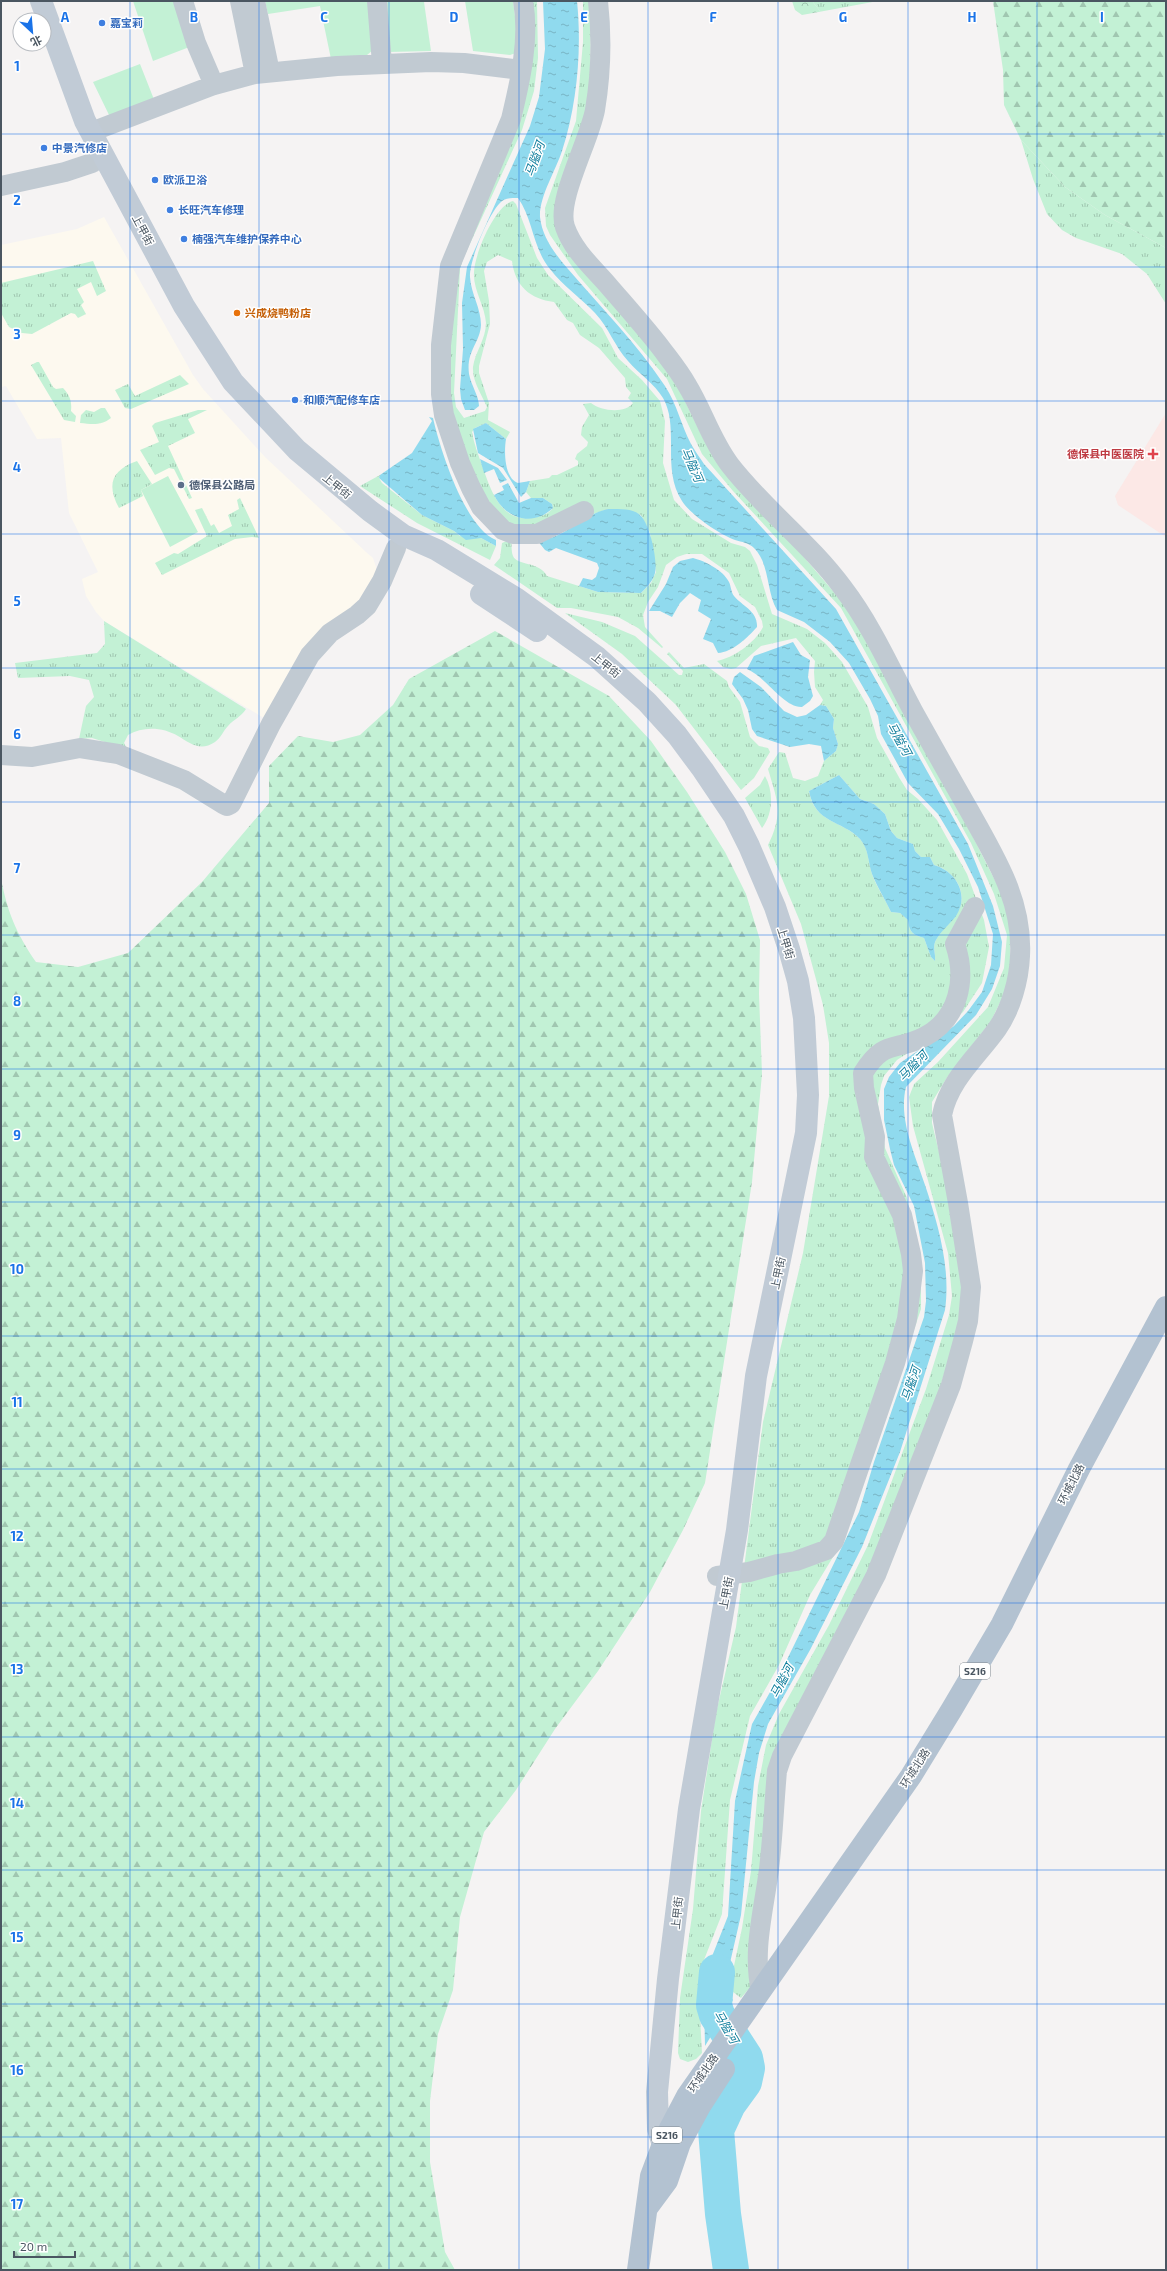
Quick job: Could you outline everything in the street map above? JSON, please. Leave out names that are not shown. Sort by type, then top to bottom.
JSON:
[{"type":"main road","name":"环城北路","points":[[750,2015],[761,1991],[911,1776],[979,1665],[1002,1624],[1079,1469],[1166,1308]]},
{"type":"main road","name":"环城北路","points":[[638,2270],[645,2212],[667,2181],[666,2160],[687,2096],[714,2070],[750,2015],[922,1783],[990,1672],[1092,1468],[1166,1332]]},
{"type":"street","points":[[29,1],[32,12]]},
{"type":"street","name":"上甲街","points":[[41,1],[91,132],[184,306],[232,382],[319,471],[370,512],[403,535],[437,550],[517,599],[598,657],[624,680],[677,735],[734,816],[752,852],[775,907],[798,981],[804,1018],[808,1095],[806,1133],[756,1376],[737,1530],[723,1576]]},
{"type":"street","points":[[183,1],[196,44],[214,84]]},
{"type":"street","points":[[240,1],[262,73]]},
{"type":"street","points":[[255,1],[262,73]]},
{"type":"street","points":[[376,1],[382,64]]},
{"type":"street","points":[[523,1],[525,28],[521,70],[511,119],[450,266],[441,345],[441,394],[450,434],[471,488],[481,507],[503,530],[513,534],[537,534],[584,511]]},
{"type":"street","points":[[598,1],[601,34],[598,90],[586,142],[564,204],[563,215],[569,236],[585,259],[639,321],[673,364],[687,385],[717,446],[729,464],[764,504],[828,569],[856,606],[876,638],[914,713],[999,863],[1016,910],[1020,937],[1017,978],[1006,1011],[998,1028],[953,1086],[945,1101],[942,1115],[958,1203],[970,1287],[968,1321],[951,1385],[876,1575],[782,1756],[777,1771],[769,1870],[762,1917],[757,1972],[761,1991]]},
{"type":"street","name":"上甲街","points":[[45,52],[64,101],[92,163],[171,313],[221,390],[253,424],[330,496],[396,548],[443,571],[512,614],[588,665],[638,708],[671,749],[723,821],[765,911],[783,975],[792,1020],[798,1102],[795,1132],[785,1190],[746,1374],[726,1529],[723,1576],[689,1809],[668,1979],[656,2112],[658,2129],[666,2160]]},
{"type":"street","points":[[91,132],[214,84],[262,73],[382,64],[464,63],[521,70]]},
{"type":"street","points":[[1,186],[65,172],[92,163]]},
{"type":"street","points":[[1,755],[32,757],[80,748],[118,754],[184,780],[227,806],[230,804],[271,724],[310,655],[330,633],[357,615],[367,606],[382,581],[396,548]]},
{"type":"street","points":[[723,1576],[814,1555],[826,1550],[834,1541],[895,1363],[907,1319],[913,1271],[911,1254],[902,1215],[874,1156],[875,1137],[867,1103],[863,1073],[878,1052],[924,1037],[951,1013],[958,996],[961,979],[961,960],[956,944],[975,907]]},
{"type":"shaded area","name":"德保县公路局","points":[[104,217],[193,375],[203,389],[265,457],[373,558],[376,567],[376,574],[371,586],[267,720],[104,621],[96,612],[86,596],[82,579],[98,572],[69,513],[61,438],[37,439],[6,386],[1,387],[1,245],[77,229]]},
{"type":"shaded area","name":"德保县中医医院","points":[[1166,413],[1166,537],[1118,505],[1115,496]]},
{"type":"green space","points":[[133,1],[176,1],[192,46],[153,61]]},
{"type":"green space","points":[[265,1],[369,1],[373,50],[367,55],[331,59],[320,6],[268,14]]},
{"type":"green space","points":[[383,1],[426,1],[424,2],[431,51],[388,52]]},
{"type":"green space","points":[[465,1],[513,1],[517,31],[516,53],[510,55],[473,51]]},
{"type":"green space","points":[[528,1],[537,1],[538,58],[534,91],[522,130],[463,259],[460,269],[454,393],[456,407],[464,418],[485,411],[487,407],[476,383],[473,372],[474,361],[486,329],[484,310],[475,286],[475,265],[482,243],[493,221],[499,211],[513,201],[516,204],[537,258],[548,275],[602,328],[618,358],[642,380],[660,401],[665,421],[663,463],[674,500],[692,519],[731,543],[745,547],[750,551],[757,565],[772,614],[807,629],[825,643],[842,662],[868,707],[877,738],[900,779],[907,790],[918,799],[937,820],[967,874],[984,920],[989,947],[982,983],[963,1012],[943,1030],[897,1060],[884,1076],[881,1085],[878,1104],[885,1148],[907,1198],[921,1260],[921,1309],[850,1520],[833,1557],[810,1595],[779,1665],[750,1716],[730,1800],[722,1914],[702,1965],[699,1998],[702,2053],[696,2059],[688,2062],[680,2059],[678,2053],[680,1998],[693,1909],[701,1811],[716,1713],[736,1627],[742,1581],[746,1576],[807,1561],[828,1551],[836,1544],[910,1322],[916,1275],[914,1252],[905,1216],[878,1157],[879,1139],[866,1086],[866,1076],[872,1065],[883,1053],[930,1036],[954,1014],[963,992],[964,982],[964,966],[959,947],[965,932],[976,916],[978,905],[975,904],[972,907],[954,942],[959,981],[955,999],[946,1015],[933,1028],[925,1033],[878,1050],[866,1061],[860,1076],[860,1085],[873,1137],[871,1155],[872,1161],[900,1216],[910,1272],[909,1292],[905,1318],[892,1362],[835,1533],[828,1545],[819,1551],[785,1561],[745,1570],[744,1568],[763,1422],[803,1253],[829,1096],[829,1043],[823,1005],[801,924],[768,845],[776,824],[777,807],[774,789],[768,769],[779,752],[785,753],[793,778],[805,781],[818,776],[824,761],[836,751],[838,744],[833,728],[834,719],[826,706],[820,705],[823,700],[815,687],[815,661],[796,638],[761,646],[736,668],[731,669],[723,667],[717,661],[730,657],[743,649],[755,639],[763,627],[762,621],[755,607],[740,596],[729,573],[702,554],[686,554],[677,557],[666,565],[658,587],[648,602],[643,615],[645,627],[663,647],[662,648],[638,628],[618,617],[571,608],[557,608],[494,565],[500,558],[502,543],[511,539],[512,554],[515,559],[539,568],[547,576],[598,592],[641,593],[651,583],[656,572],[650,533],[641,515],[634,512],[608,509],[581,518],[590,510],[586,506],[578,508],[545,523],[528,527],[519,527],[503,521],[491,510],[478,489],[458,440],[449,381],[454,274],[462,248],[500,165],[516,120],[526,75],[529,52]],"holes":[[[498,255],[512,261],[516,278],[525,290],[538,298],[554,302],[567,320],[573,323],[580,335],[599,348],[625,378],[626,387],[631,393],[628,398],[633,403],[624,409],[619,410],[601,408],[591,403],[583,404],[589,415],[582,427],[581,435],[588,442],[587,446],[577,454],[575,459],[578,461],[578,465],[557,475],[552,475],[549,478],[530,481],[526,492],[531,498],[543,498],[552,504],[553,508],[546,514],[534,518],[520,518],[511,515],[498,502],[485,474],[476,449],[472,432],[475,428],[486,423],[506,439],[510,432],[488,420],[489,403],[479,373],[479,366],[490,324],[489,301],[484,271],[487,262]],[[839,775],[860,799],[874,804],[885,814],[891,831],[897,838],[913,844],[915,851],[921,857],[930,857],[934,865],[949,873],[958,885],[962,900],[960,907],[954,918],[940,933],[936,940],[934,945],[935,961],[931,957],[924,938],[917,936],[912,932],[909,927],[908,920],[900,913],[891,912],[874,879],[867,851],[860,839],[853,833],[823,815],[812,801],[809,791]]]},
{"type":"green space","points":[[583,1],[591,1],[590,93],[584,121],[556,205],[672,375],[704,440],[850,611],[938,768],[1010,910],[1010,982],[991,1021],[948,1076],[932,1102],[932,1123],[945,1177],[963,1296],[955,1338],[935,1404],[869,1574],[780,1740],[753,1984],[741,1998],[733,1992],[731,1980],[742,1928],[751,1871],[758,1786],[766,1745],[779,1714],[829,1625],[868,1545],[926,1389],[949,1315],[952,1296],[948,1253],[913,1126],[909,1097],[914,1084],[938,1062],[988,1007],[1004,968],[1007,935],[994,894],[971,843],[841,608],[733,491],[702,454],[667,379],[578,275],[550,235],[546,226],[545,208],[576,121],[583,42]]},
{"type":"green space","points":[[792,1],[812,1],[820,11],[824,11],[802,15],[795,10]]},
{"type":"green space","points":[[812,1],[878,1],[820,11]]},
{"type":"green space","points":[[993,1],[1166,1],[1166,248],[1105,215],[1065,187],[1021,140],[1004,105],[1003,70]]},
{"type":"green space","points":[[140,64],[155,102],[110,117],[93,82]]},
{"type":"green space","points":[[1021,140],[1065,187],[1105,215],[1166,248],[1166,304],[1147,274],[1122,254],[1076,238],[1062,230],[1047,214],[1033,179]]},
{"type":"green space","points":[[93,261],[106,291],[97,296],[91,282],[77,289],[84,302],[81,305],[86,314],[78,318],[75,314],[71,313],[32,334],[22,333],[9,327],[1,313],[1,283]]},
{"type":"green space","points":[[39,362],[53,387],[56,389],[63,388],[69,396],[71,411],[76,416],[75,422],[64,420],[31,365]]},
{"type":"green space","points":[[180,375],[189,384],[131,409],[125,408],[115,390],[128,384],[135,396]]},
{"type":"green space","points":[[101,408],[105,408],[111,418],[100,423],[80,423],[81,415],[86,410],[94,412]]},
{"type":"green space","points":[[198,410],[207,410],[188,419],[195,433],[168,446],[192,498],[189,499],[174,469],[169,468],[155,475],[140,450],[159,442],[152,426],[155,423]]},
{"type":"green space","points":[[137,461],[152,484],[141,490],[143,496],[119,508],[113,492],[112,485],[114,479],[117,473],[122,469]]},
{"type":"green space","points":[[380,475],[379,478],[382,483],[422,515],[454,531],[460,536],[481,538],[496,546],[490,560],[417,523],[360,486]]},
{"type":"green space","points":[[168,476],[198,532],[170,547],[141,490]]},
{"type":"green space","points":[[240,498],[259,538],[252,537],[235,539],[162,575],[155,563],[174,553],[178,554],[207,536],[195,510],[202,508],[211,526],[214,524],[219,533],[232,526],[228,515],[239,509],[237,500]]},
{"type":"green space","points":[[565,613],[602,622],[635,636],[679,675],[682,675],[683,671],[667,654],[669,652],[684,668],[704,664],[727,681],[729,687],[740,702],[750,737],[759,746],[768,748],[770,752],[754,778],[741,790],[676,705],[622,654]]},
{"type":"green space","points":[[104,621],[246,709],[228,726],[215,742],[205,746],[191,744],[172,733],[160,729],[140,730],[128,735],[124,743],[127,749],[92,738],[79,739],[86,706],[94,697],[89,680],[70,676],[18,678],[15,663],[97,653],[105,644]]},
{"type":"green space","points":[[495,631],[609,696],[651,741],[687,792],[725,852],[746,894],[760,940],[759,994],[762,1074],[752,1182],[705,1483],[683,1530],[650,1592],[598,1671],[555,1729],[516,1790],[484,1832],[460,1917],[453,1990],[438,2034],[430,2101],[430,2162],[445,2252],[455,2270],[1,2270],[1,878],[6,901],[13,922],[36,962],[78,967],[128,953],[202,882],[269,803],[269,766],[298,736],[333,742],[360,735],[393,705],[409,679]]},
{"type":"green space","points":[[765,776],[770,789],[771,803],[766,822],[762,828],[745,798],[760,785]]},
{"type":"water","points":[[543,1],[577,1],[579,39],[575,96],[567,133],[562,151],[545,192],[540,209],[541,224],[546,238],[563,263],[631,341],[654,370],[673,400],[691,444],[704,464],[836,609],[968,844],[993,906],[1002,942],[1000,966],[992,989],[976,1015],[906,1087],[904,1111],[906,1124],[912,1149],[939,1231],[945,1262],[945,1310],[900,1452],[862,1547],[810,1650],[768,1724],[759,1753],[754,1782],[741,1915],[727,1976],[728,1992],[733,2000],[705,2046],[704,2000],[707,1969],[728,1916],[735,1801],[752,1724],[778,1678],[859,1512],[874,1462],[924,1317],[926,1301],[925,1263],[914,1206],[894,1165],[890,1149],[884,1120],[884,1089],[889,1077],[900,1063],[954,1026],[968,1011],[982,992],[991,965],[993,934],[978,887],[959,849],[938,814],[908,783],[881,734],[878,716],[870,699],[849,663],[830,642],[804,622],[777,610],[771,595],[763,562],[759,554],[752,546],[728,537],[714,529],[692,512],[682,501],[676,488],[673,475],[671,462],[670,422],[668,410],[663,398],[623,356],[595,313],[561,281],[544,261],[536,243],[527,215],[518,198],[505,199],[499,204],[490,218],[480,239],[473,261],[470,277],[481,319],[481,325],[469,359],[469,374],[478,398],[479,406],[474,410],[465,410],[461,399],[460,389],[463,349],[462,303],[467,267],[530,126],[539,97],[545,49]]},
{"type":"water","points":[[429,417],[433,418],[441,448],[464,504],[474,520],[485,533],[496,540],[496,546],[481,538],[466,540],[454,531],[422,515],[379,478],[380,475],[412,453],[432,421]]},
{"type":"water","points":[[486,423],[506,439],[506,464],[513,480],[518,483],[530,481],[526,492],[521,497],[503,468],[478,453],[473,429]]},
{"type":"water","points":[[480,459],[498,468],[507,480],[500,483],[494,469],[484,473]]},
{"type":"water","points":[[508,483],[519,503],[531,498],[543,498],[552,504],[553,508],[536,518],[520,518],[512,514],[505,510],[494,495],[504,490],[502,486]]},
{"type":"water","points":[[608,509],[626,510],[638,513],[647,527],[652,543],[656,567],[653,579],[641,593],[598,592],[579,586],[583,578],[592,580],[596,577],[599,568],[597,563],[556,548],[549,552],[545,550],[537,540],[555,536],[590,516]]},
{"type":"water","points":[[693,558],[703,561],[723,574],[729,582],[734,596],[749,609],[757,621],[757,627],[744,640],[724,652],[718,653],[713,643],[703,639],[711,619],[698,611],[701,600],[690,593],[680,603],[672,617],[660,611],[649,611],[666,584],[673,567],[680,561]]},
{"type":"water","points":[[793,642],[801,655],[810,660],[808,677],[813,696],[810,701],[802,707],[788,703],[761,678],[747,669],[754,656]]},
{"type":"water","points":[[740,672],[761,687],[784,711],[797,717],[806,715],[820,705],[826,706],[834,719],[833,728],[838,744],[836,751],[824,761],[821,746],[809,744],[790,747],[757,736],[752,729],[748,710],[743,699],[732,684],[734,677]]},
{"type":"water","points":[[839,775],[860,799],[874,804],[885,814],[891,831],[897,838],[913,844],[915,851],[921,857],[930,857],[934,865],[949,873],[958,885],[962,900],[960,908],[956,916],[936,940],[934,945],[935,961],[931,957],[924,938],[917,936],[912,932],[909,927],[908,920],[900,913],[891,912],[874,879],[867,852],[860,839],[845,828],[823,816],[812,802],[809,791]]},
{"type":"waterway","name":"马隘河","points":[[717,1972],[714,2005],[717,2015],[745,2058],[747,2068],[744,2082],[728,2104],[716,2130],[723,2214],[731,2270]]},
{"type":"place","name":"嘉宝莉","points":[[102,23]]},
{"type":"place","name":"中景汽修店","points":[[44,148]]},
{"type":"place","name":"欧派卫浴","points":[[155,180]]},
{"type":"place","name":"长旺汽车修理","points":[[170,210]]},
{"type":"place","name":"楠强汽车维护保养中心","points":[[184,239]]},
{"type":"place","name":"兴成烧鸭粉店","points":[[237,313]]},
{"type":"place","name":"和顺汽配修车店","points":[[295,400]]},
{"type":"place","name":"德保县中医医院","points":[[1153,454]]},
{"type":"place","name":"德保县公路局","points":[[181,485]]}]
